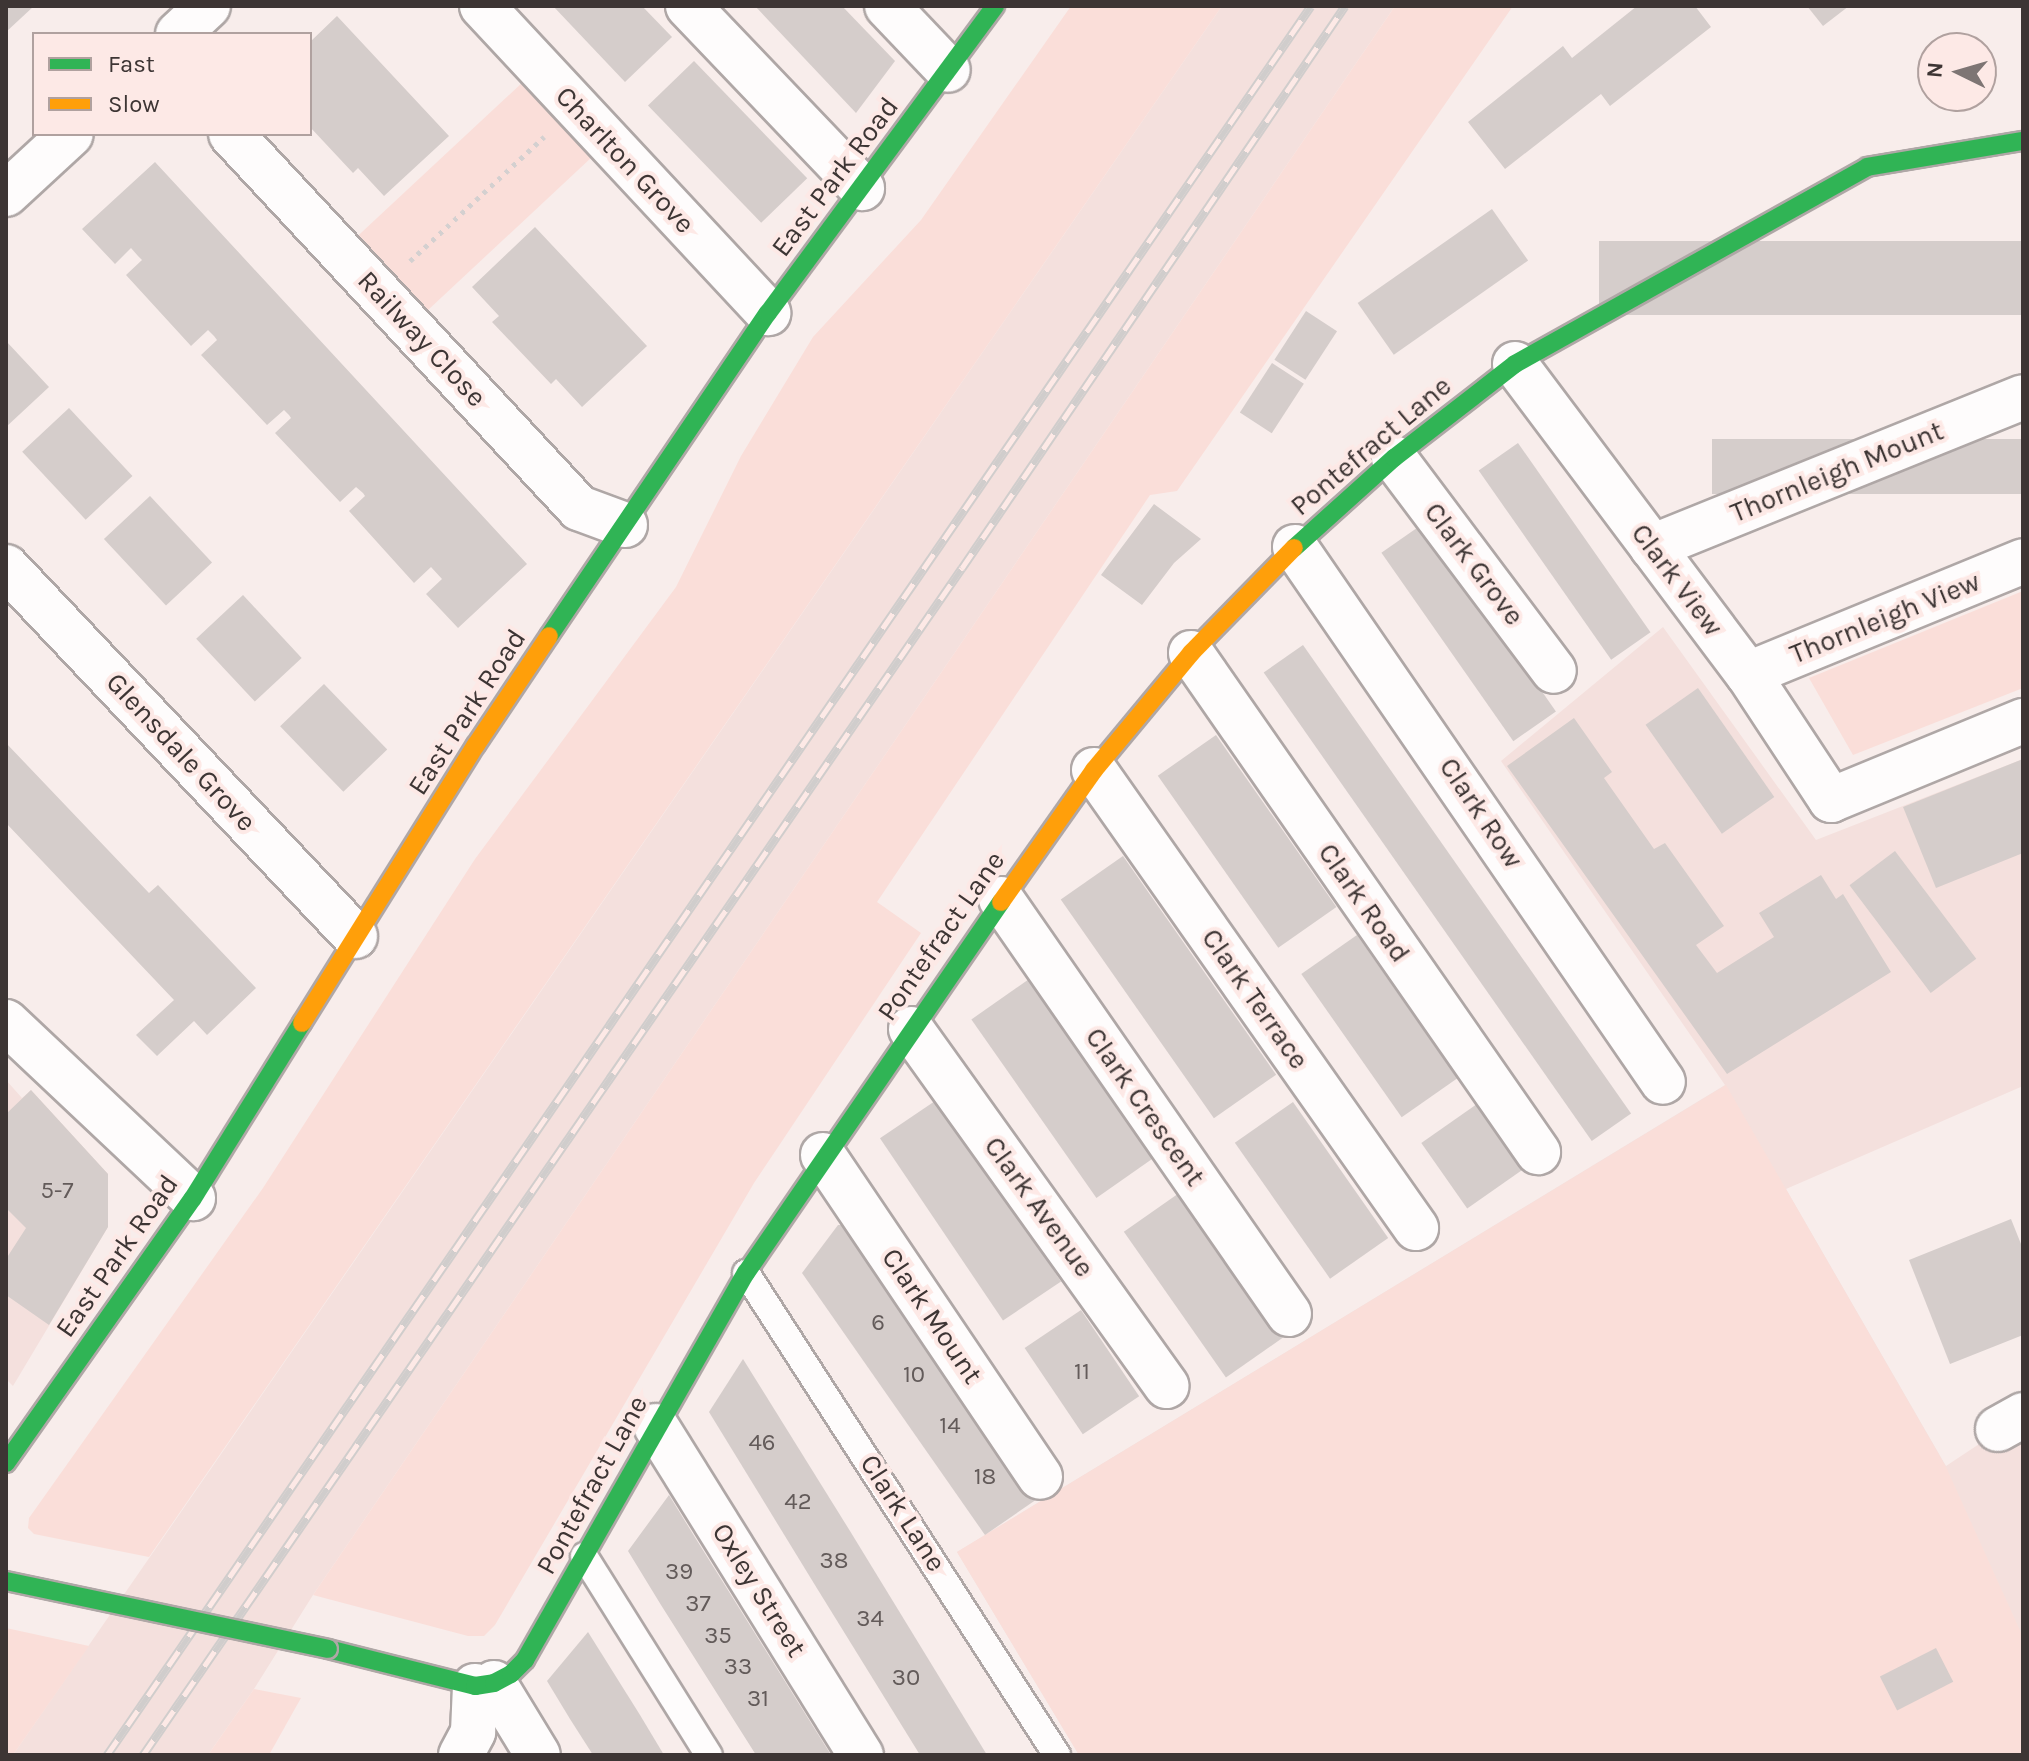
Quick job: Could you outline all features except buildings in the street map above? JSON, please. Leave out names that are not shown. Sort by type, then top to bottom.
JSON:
[{"type":"street","points":[[180,32],[208,6]]},
{"type":"street","name":"Charlton Grove","points":[[482,6],[768,313]]},
{"type":"street","points":[[688,6],[862,188]]},
{"type":"street","points":[[887,6],[948,70]]},
{"type":"street","name":"East Park Road","points":[[10,1450],[193,1198],[476,745],[768,313],[995,6]]},
{"type":"street","points":[[14,171],[68,136]]},
{"type":"street","name":"Railway Close","points":[[233,136],[579,508],[625,525]]},
{"type":"street","name":"Pontefract Lane","points":[[485,1684],[511,1674],[525,1660],[746,1273],[823,1155],[1001,899],[1094,770],[1191,653],[1295,547],[1394,458],[1515,364],[1867,167],[2023,141]]},
{"type":"street","name":"Clark View","points":[[1515,364],[1748,674],[1831,800],[2023,721]]},
{"type":"street","name":"Thornleigh Mount","points":[[1652,547],[2023,397]]},
{"type":"street","name":"Clark Grove","points":[[1394,458],[1554,671]]},
{"type":"street","name":"Clark Row","points":[[1295,547],[1663,1082]]},
{"type":"street","name":"Thornleigh View","points":[[1748,674],[2023,561]]},
{"type":"street","name":"Glensdale Grove","points":[[6,567],[355,936]]},
{"type":"street","name":"Clark Road","points":[[1191,653],[1538,1152]]},
{"type":"street","name":"Clark Terrace","points":[[1094,770],[1416,1228]]},
{"type":"street","name":"Clark Crescent","points":[[1001,899],[1289,1314]]},
{"type":"street","points":[[6,1022],[193,1198]]},
{"type":"street","name":"Clark Avenue","points":[[911,1029],[1167,1386]]},
{"type":"street","name":"Clark Mount","points":[[823,1155],[1040,1477]]},
{"type":"street","name":"Oxley Street","points":[[656,1426],[861,1755]]},
{"type":"street","points":[[6,1581],[485,1684],[538,1755]]},
{"type":"street","points":[[461,1755],[473,1732],[485,1684]]},
{"type":"lane","name":"Clark Lane","points":[[746,1273],[1057,1755]]},
{"type":"lane","points":[[584,1556],[709,1755]]},
{"type":"path","points":[[377,292],[576,107]]},
{"type":"shaded area","points":[[1071,6],[1222,6],[149,1557],[34,1534],[28,1528],[29,1518],[263,1188],[475,859],[676,587],[741,456],[813,337],[921,220]]},
{"type":"shaded area","points":[[1222,6],[1395,6],[313,1595],[208,1755],[13,1755]]},
{"type":"shaded area","points":[[1395,6],[1513,6],[1177,491],[1150,495],[877,902],[921,933],[754,1183],[495,1625],[484,1636],[468,1636],[313,1595]]},
{"type":"shaded area","points":[[539,67],[609,142],[410,326],[341,252]]},
{"type":"shaded area","points":[[2023,591],[2023,688],[1853,755],[1809,678]]},
{"type":"shaded area","points":[[1663,627],[1816,840],[2023,759],[2023,1086],[1786,1189],[1946,1466],[2023,1415],[2023,1755],[1079,1755],[957,1552],[1725,1085],[1501,761]]},
{"type":"shaded area","points":[[6,1080],[22,1098],[31,1090],[108,1174],[108,1227],[13,1386],[6,1379]]},
{"type":"shaded area","points":[[1726,1085],[1946,1467],[2023,1637],[2023,1755],[1079,1755],[957,1552]]},
{"type":"shaded area","points":[[6,1628],[89,1646],[13,1755],[6,1755]]},
{"type":"shaded area","points":[[254,1689],[301,1698],[269,1755],[208,1755]]},
{"type":"railway","points":[[107,1755],[1311,6]]},
{"type":"railway","points":[[143,1755],[962,568],[1345,6]]},
{"type":"traffic: fast","points":[[549,636],[768,313],[995,6]]},
{"type":"traffic: fast","points":[[1294,548],[1394,458],[1515,364],[1867,167],[2023,141]]},
{"type":"traffic: fast","points":[[328,1649],[475,1686],[494,1683],[511,1674],[525,1660],[746,1273],[1001,902]]},
{"type":"traffic: fast","points":[[6,1463],[193,1198],[302,1023]]},
{"type":"traffic: fast","points":[[6,1581],[328,1649]]},
{"type":"traffic: slow","points":[[1001,902],[1094,770],[1191,653],[1294,548]]},
{"type":"traffic: slow","points":[[302,1023],[476,745],[549,636]]}]
